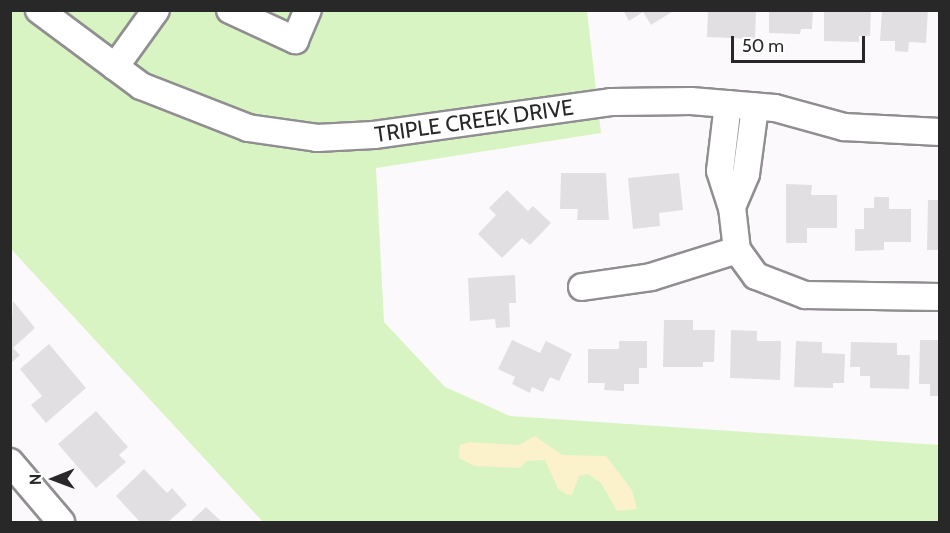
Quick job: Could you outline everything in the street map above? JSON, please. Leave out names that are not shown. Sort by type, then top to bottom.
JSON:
[{"type":"street","name":"TRIPLE CREEK DRIVE","points":[[39,10],[141,86],[248,128],[317,138],[374,135],[611,102],[755,106],[844,127],[939,132]]},
{"type":"street","points":[[116,67],[156,10]]},
{"type":"street","points":[[230,10],[295,40],[308,10]]},
{"type":"street","points":[[728,104],[720,171],[732,207],[737,250],[756,276],[788,292],[939,297]]},
{"type":"street","points":[[732,207],[746,174],[755,106]]},
{"type":"street","points":[[582,287],[651,277],[737,250]]},
{"type":"street","points":[[10,462],[61,522]]},
{"type":"green space","points":[[11,11],[587,11],[601,133],[376,168],[384,322],[445,387],[510,416],[939,445],[939,522],[263,522],[11,249]]},
{"type":"sand","points":[[535,436],[562,455],[606,456],[632,490],[637,509],[617,511],[601,483],[588,474],[579,476],[572,495],[566,494],[558,489],[545,460],[527,461],[519,468],[474,466],[459,458],[460,445],[469,442],[519,445]]},
{"type":"building","points":[[623,10],[675,10],[651,25],[643,12],[629,21]]},
{"type":"building","points":[[708,10],[756,10],[755,39],[707,37]]},
{"type":"building","points":[[769,10],[813,10],[812,29],[801,29],[800,34],[769,33]]},
{"type":"building","points":[[824,10],[871,10],[870,36],[859,36],[859,42],[824,41]]},
{"type":"building","points":[[882,10],[928,10],[926,43],[909,42],[908,52],[895,51],[895,41],[880,41]]},
{"type":"building","points":[[561,173],[606,173],[609,220],[577,220],[578,209],[560,209]]},
{"type":"building","points":[[679,173],[683,210],[659,213],[660,226],[633,229],[628,178]]},
{"type":"building","points":[[786,184],[812,185],[811,195],[837,195],[837,228],[807,228],[807,243],[786,243]]},
{"type":"building","points":[[507,190],[528,211],[533,206],[551,223],[530,245],[522,238],[502,258],[478,234],[496,215],[489,208]]},
{"type":"building","points":[[874,197],[889,197],[889,209],[911,209],[911,242],[884,242],[884,250],[855,251],[855,229],[864,229],[864,208],[874,208]]},
{"type":"building","points":[[928,200],[940,200],[940,250],[927,250]]},
{"type":"building","points":[[515,275],[516,303],[509,303],[510,327],[496,328],[495,319],[470,321],[468,278]]},
{"type":"building","points":[[13,301],[35,328],[13,348],[20,355],[10,364]]},
{"type":"building","points":[[664,320],[693,320],[693,330],[715,330],[714,362],[703,362],[703,367],[663,367]]},
{"type":"building","points":[[731,330],[757,331],[757,341],[781,341],[780,380],[730,378]]},
{"type":"building","points":[[512,340],[540,353],[546,341],[572,354],[559,381],[550,377],[543,392],[532,387],[530,393],[512,384],[515,377],[498,369]]},
{"type":"building","points":[[920,340],[940,340],[940,396],[930,396],[930,384],[919,384]]},
{"type":"building","points":[[619,341],[647,341],[647,368],[639,368],[639,384],[624,384],[624,391],[604,390],[605,383],[588,383],[588,349],[619,349]]},
{"type":"building","points":[[796,341],[822,342],[822,353],[845,354],[844,383],[833,383],[833,388],[794,387]]},
{"type":"building","points":[[851,342],[897,343],[897,355],[910,355],[909,389],[870,388],[870,376],[860,376],[860,367],[850,367]]},
{"type":"building","points":[[49,344],[86,388],[46,423],[31,405],[42,396],[20,369]]},
{"type":"building","points":[[96,411],[128,447],[119,455],[126,462],[96,488],[58,444]]},
{"type":"building","points":[[144,469],[167,493],[172,488],[187,505],[168,522],[140,522],[116,496]]},
{"type":"building","points":[[206,507],[222,522],[190,522]]}]
